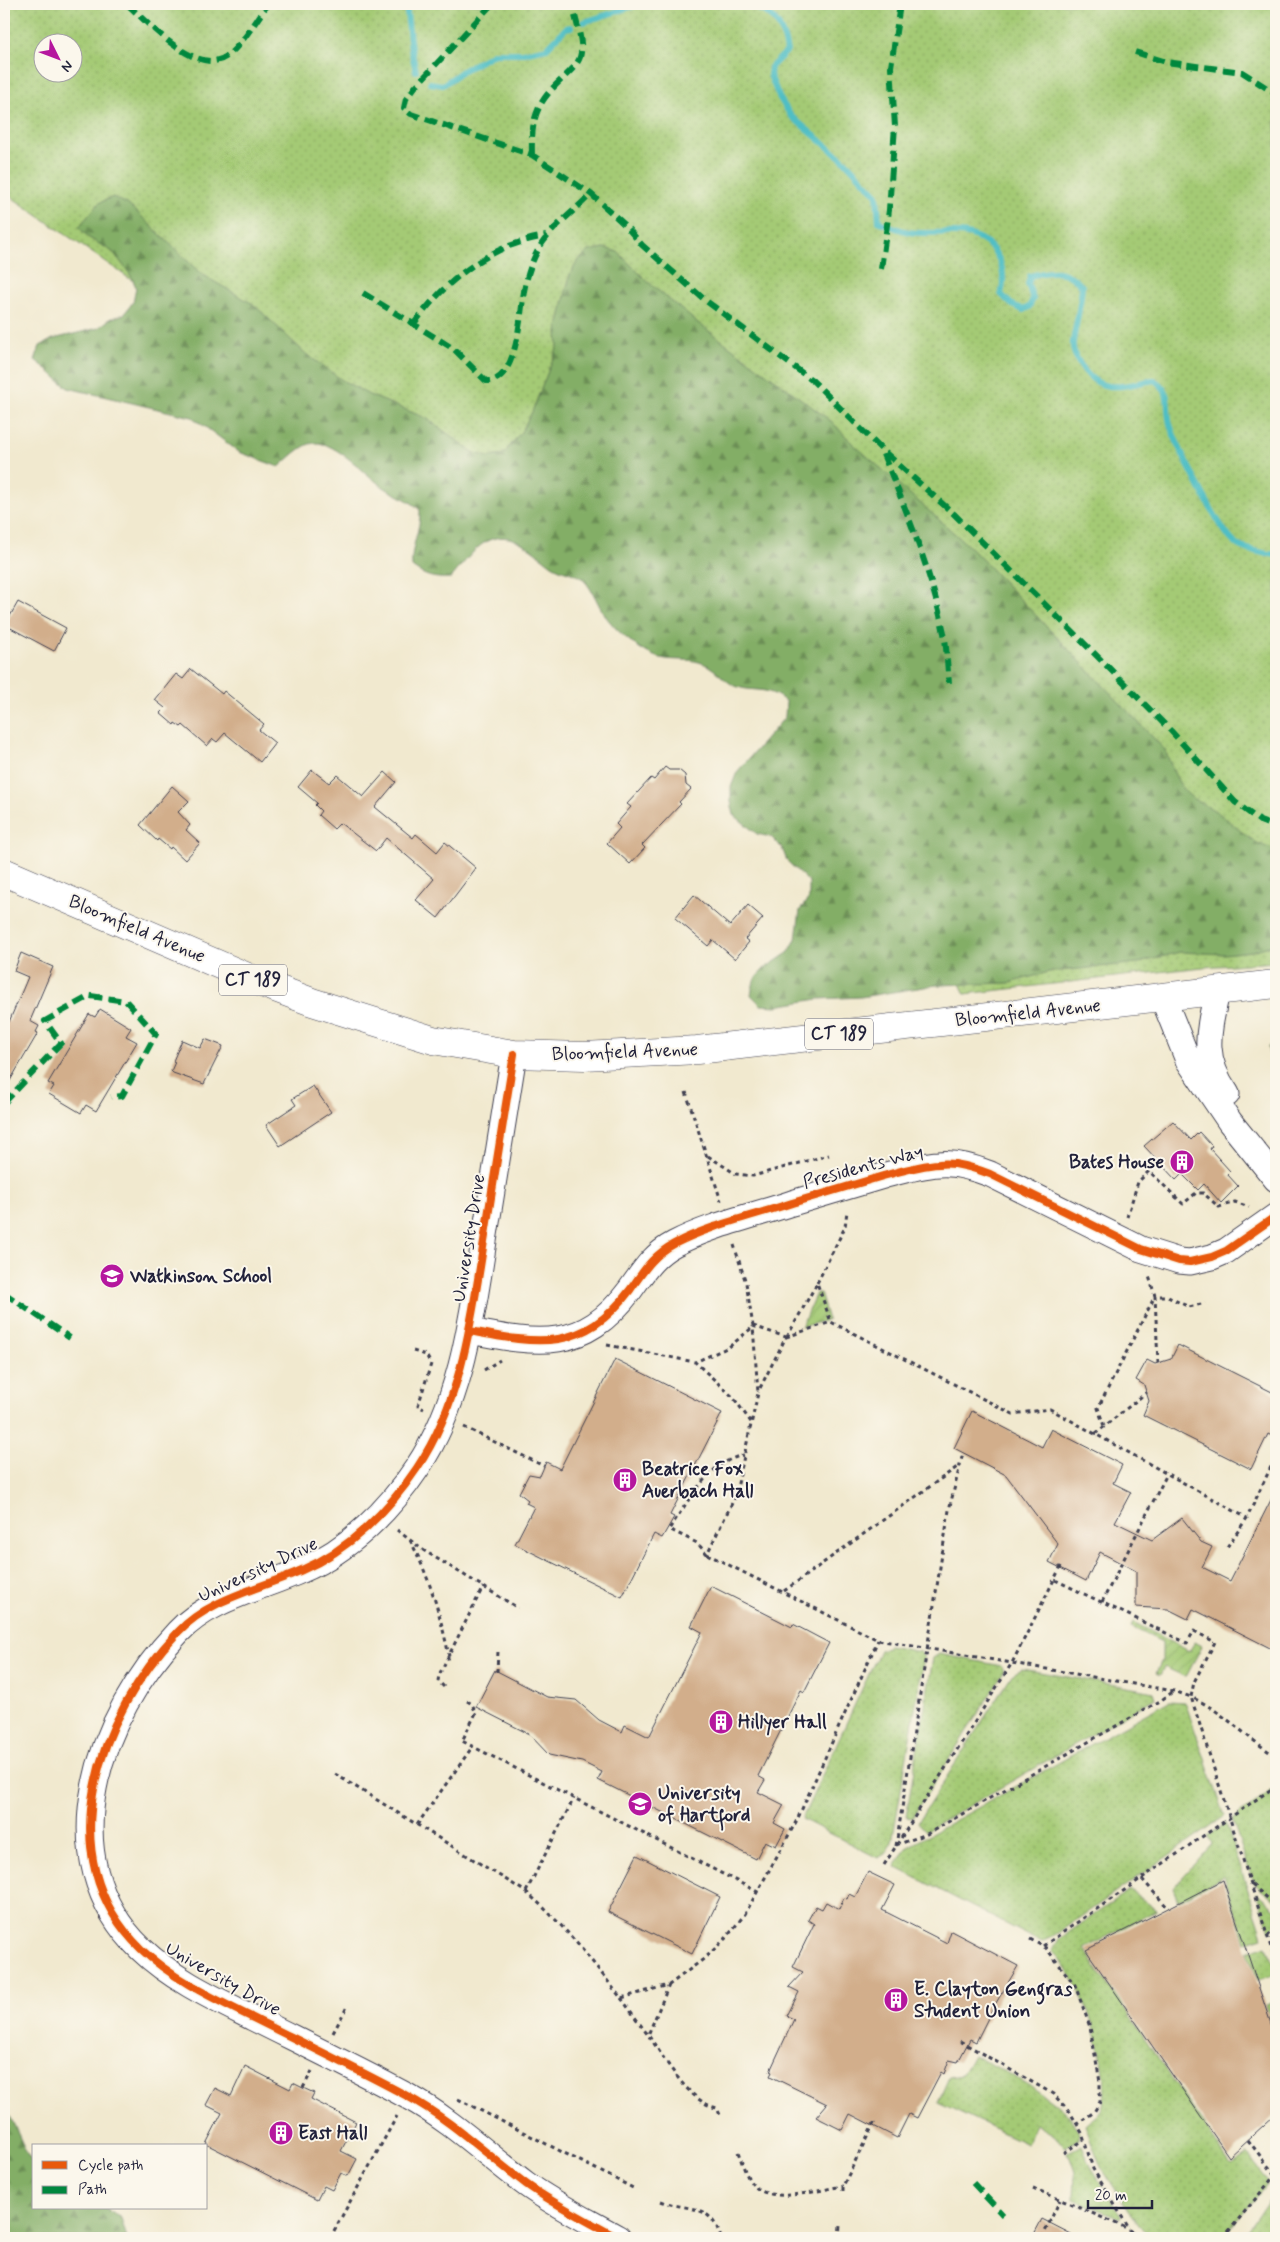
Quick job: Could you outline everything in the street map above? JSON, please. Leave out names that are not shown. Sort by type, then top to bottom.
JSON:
[{"type":"main road","name":"Bloomfield Avenue","points":[[4,872],[304,1000],[433,1040],[514,1054],[584,1056],[672,1052],[1276,984]]},
{"type":"street","points":[[1217,992],[1207,1037],[1214,1076],[1241,1113],[1247,1142]]},
{"type":"street","points":[[1163,998],[1188,1060],[1230,1122],[1276,1179]]},
{"type":"street","name":"University Drive","points":[[514,1054],[470,1332],[449,1401],[434,1437],[413,1474],[381,1513],[353,1538],[305,1569],[202,1612],[176,1634],[157,1659],[122,1714],[99,1764],[90,1804],[92,1851],[103,1890],[118,1920],[142,1950],[177,1976],[217,1999],[412,2099],[448,2121],[532,2188],[618,2238]]},
{"type":"street","name":"Presidents Way","points":[[470,1332],[536,1342],[550,1341],[578,1334],[605,1319],[629,1291],[644,1268],[673,1244],[728,1224],[841,1188],[938,1164],[973,1168],[990,1174],[1141,1249],[1179,1261],[1190,1262],[1212,1257],[1226,1251],[1276,1216]]},
{"type":"path","points":[[686,1092],[722,1202]]},
{"type":"path","points":[[708,1156],[736,1174],[753,1176],[829,1155]]},
{"type":"path","points":[[1123,1226],[1131,1208],[1138,1182],[1149,1171],[1183,1204],[1196,1193],[1203,1193],[1219,1207],[1235,1202],[1252,1209]]},
{"type":"path","points":[[707,1554],[735,1497],[758,1393],[786,1337],[817,1283],[844,1227],[847,1210]]},
{"type":"path","points":[[734,1243],[746,1283],[753,1326],[758,1393]]},
{"type":"path","points":[[1146,1270],[1155,1296],[1158,1363]]},
{"type":"path","points":[[817,1283],[831,1322],[1013,1414],[1050,1409],[1246,1518]]},
{"type":"path","points":[[1155,1296],[1166,1296],[1189,1307],[1205,1303]]},
{"type":"path","points":[[1104,1426],[1098,1408],[1155,1296]]},
{"type":"path","points":[[753,1326],[786,1337],[831,1322]]},
{"type":"path","points":[[695,1362],[729,1347],[753,1326]]},
{"type":"path","points":[[604,1344],[695,1362],[733,1397],[751,1422]]},
{"type":"path","points":[[413,1351],[426,1355],[431,1364],[418,1406],[426,1410]]},
{"type":"path","points":[[480,1375],[489,1365],[505,1359]]},
{"type":"path","points":[[1094,1434],[1147,1392]]},
{"type":"path","points":[[464,1420],[462,1426],[544,1466]]},
{"type":"path","points":[[896,1846],[950,1510],[963,1453]]},
{"type":"path","points":[[744,1455],[730,1458],[710,1472],[669,1529],[696,1543],[707,1554],[878,1640],[1174,1691],[1210,1705],[1258,1745],[1276,1756]]},
{"type":"path","points":[[1227,1547],[1246,1518],[1276,1456]]},
{"type":"path","points":[[784,1592],[960,1465]]},
{"type":"path","points":[[1102,1602],[1167,1474]]},
{"type":"path","points":[[395,1528],[410,1540],[518,1608]]},
{"type":"path","points":[[410,1540],[425,1569],[436,1597],[449,1656]]},
{"type":"path","points":[[884,1865],[1012,1663],[1062,1564]]},
{"type":"path","points":[[1054,1580],[1187,1643],[1194,1631],[1215,1642],[1194,1682],[1191,1698],[1276,1963]]},
{"type":"path","points":[[444,1687],[438,1679],[483,1587]]},
{"type":"path","points":[[620,1998],[669,1985],[705,1958],[726,1938],[745,1914],[797,1820],[878,1640]]},
{"type":"path","points":[[497,1672],[498,1651]]},
{"type":"path","points":[[896,1846],[927,1834],[1160,1701],[1174,1691]]},
{"type":"path","points":[[467,1700],[472,1704],[476,1713],[462,1741],[758,1892]]},
{"type":"path","points":[[417,1825],[473,1746]]},
{"type":"path","points":[[335,1774],[506,1878],[550,1912],[570,1934],[620,1998],[693,2096],[707,2106],[716,2108],[720,2115]]},
{"type":"path","points":[[1043,1946],[1230,1820],[1276,1786]]},
{"type":"path","points":[[526,1892],[574,1798]]},
{"type":"path","points":[[1142,1879],[1168,1908]]},
{"type":"path","points":[[1251,1884],[1276,1905]]},
{"type":"path","points":[[1268,1936],[1276,1926]]},
{"type":"path","points":[[1030,1939],[1043,1946],[1075,1985],[1090,2027],[1100,2082],[1100,2102],[1094,2112],[1077,2124]]},
{"type":"path","points":[[648,2035],[669,1985]]},
{"type":"path","points":[[960,2040],[1053,2094],[1070,2112],[1084,2140],[1093,2169],[1130,2230]]},
{"type":"path","points":[[330,2238],[398,2115]]},
{"type":"path","points":[[843,2191],[843,2186],[875,2121]]},
{"type":"path","points":[[1063,2153],[1084,2140]]},
{"type":"path","points":[[1223,2238],[1276,2175],[1248,2140]]},
{"type":"path","points":[[738,2152],[750,2182],[769,2195],[784,2196],[843,2186]]},
{"type":"path","points":[[1033,2188],[1130,2230],[1142,2238]]},
{"type":"path","points":[[1042,2238],[1060,2200]]},
{"type":"path","points":[[661,2201],[706,2213],[716,2224],[721,2238]]},
{"type":"path","points":[[839,2238],[840,2225]]},
{"type":"green space","points":[[4,4],[1276,4],[1276,962],[1203,967],[965,994],[890,840],[823,731],[639,576],[207,332],[4,192]]},
{"type":"green space","points":[[113,197],[127,204],[138,213],[201,274],[253,304],[306,354],[342,380],[369,395],[426,418],[473,452],[488,457],[503,455],[521,432],[532,412],[558,346],[557,332],[570,274],[578,261],[589,251],[604,248],[618,252],[648,282],[694,320],[831,421],[851,442],[972,549],[1165,750],[1178,780],[1187,793],[1227,820],[1253,841],[1276,849],[1276,944],[1252,951],[1224,954],[1180,952],[1139,963],[1049,972],[1009,983],[937,985],[861,997],[818,999],[776,1006],[761,1005],[751,995],[754,980],[764,969],[789,952],[796,939],[800,910],[809,898],[809,882],[787,861],[782,848],[771,837],[757,834],[734,815],[731,802],[731,787],[737,772],[785,717],[786,702],[772,693],[740,688],[733,685],[704,664],[694,661],[660,658],[647,653],[613,625],[584,580],[555,567],[525,545],[509,538],[492,539],[480,546],[451,578],[435,578],[421,573],[412,567],[420,510],[412,503],[389,491],[341,453],[323,444],[309,444],[300,449],[279,467],[239,452],[192,417],[68,388],[35,360],[40,346],[53,339],[98,328],[110,319],[124,314],[133,302],[136,287],[130,274],[113,252],[89,238],[79,227],[99,203]]},
{"type":"green space","points":[[1276,1043],[1276,1075],[1268,1047]]},
{"type":"green space","points":[[816,1293],[820,1293],[828,1320],[801,1327]]},
{"type":"green space","points":[[1133,1622],[1189,1651],[1195,1642],[1202,1646],[1186,1677],[1164,1667],[1160,1675],[1156,1673],[1162,1660],[1162,1642],[1131,1627]]},
{"type":"green space","points":[[889,1646],[920,1652],[924,1658],[892,1842],[885,1854],[878,1858],[802,1819],[880,1650]]},
{"type":"green space","points":[[939,1654],[1002,1666],[1004,1672],[912,1818],[906,1817],[933,1658]]},
{"type":"green space","points":[[1022,1669],[1144,1690],[1153,1692],[1155,1698],[926,1831],[918,1822],[1013,1673]]},
{"type":"green space","points":[[1169,1701],[1185,1702],[1225,1816],[1052,1937],[1041,1942],[895,1867],[906,1848]]},
{"type":"green space","points":[[1276,1788],[1276,1901],[1253,1882],[1232,1819]]},
{"type":"green space","points":[[1226,1823],[1263,1936],[1245,1942],[1224,1876],[1178,1901],[1173,1888],[1212,1844],[1208,1836]]},
{"type":"green space","points":[[1130,1890],[1157,1910],[1084,1949],[1231,2165],[1248,2154],[1268,2182],[1222,2238],[1154,2238],[1139,2226],[1101,2167],[1085,2125],[1098,2114],[1103,2105],[1105,2088],[1099,2046],[1084,2001],[1074,1980],[1063,1963],[1052,1951],[1059,1939]]},
{"type":"green space","points":[[1257,1893],[1276,1909],[1276,1924],[1270,1931]]},
{"type":"green space","points":[[1267,1945],[1276,1974],[1258,1980],[1248,1952]]},
{"type":"green space","points":[[1276,2001],[1276,2035],[1266,2005]]},
{"type":"green space","points":[[973,2055],[1018,2079],[1054,2102],[1068,2115],[1077,2127],[1079,2139],[1065,2147],[1054,2135],[1036,2124],[1027,2144],[938,2102],[949,2077],[962,2075]]},
{"type":"green space","points":[[4,2106],[32,2161],[32,2210],[107,2210],[121,2218],[127,2238],[4,2238]]},
{"type":"green space","points":[[1082,2145],[1092,2169],[1121,2216],[1120,2218],[1074,2199],[1075,2172],[1068,2152]]},
{"type":"green space","points":[[1276,2188],[1276,2238],[1243,2238],[1274,2192]]},
{"type":"building","points":[[18,602],[66,628],[54,651],[5,625]]},
{"type":"building","points":[[191,669],[222,694],[224,691],[264,724],[259,730],[275,743],[260,762],[225,733],[217,742],[213,739],[207,746],[183,725],[181,727],[175,723],[174,725],[160,713],[165,708],[155,700],[176,674],[183,679]]},
{"type":"building","points":[[665,767],[669,770],[679,770],[685,775],[686,785],[691,789],[679,802],[681,804],[642,845],[645,848],[630,864],[607,843],[620,828],[616,824],[631,807],[627,804],[651,778],[654,780]]},
{"type":"building","points":[[312,770],[329,783],[337,775],[363,797],[385,772],[396,782],[375,807],[413,838],[416,834],[437,852],[445,842],[476,868],[438,918],[416,900],[434,879],[386,838],[376,851],[340,823],[334,829],[318,815],[321,811],[315,805],[317,803],[298,787]]},
{"type":"building","points":[[172,786],[189,801],[178,812],[190,825],[186,830],[200,843],[185,860],[171,847],[170,849],[158,839],[157,841],[140,825]]},
{"type":"building","points":[[694,895],[730,926],[748,905],[763,918],[745,939],[749,942],[735,959],[713,940],[708,946],[675,918]]},
{"type":"building","points":[[21,953],[53,967],[30,1021],[39,1026],[36,1032],[38,1033],[4,1091],[4,1018],[9,1022],[28,977],[14,971]]},
{"type":"building","points":[[100,1009],[131,1028],[126,1036],[137,1042],[96,1111],[86,1105],[81,1113],[49,1094],[54,1086],[48,1083],[89,1014],[95,1017]]},
{"type":"building","points":[[205,1039],[223,1046],[204,1084],[171,1071],[182,1040],[200,1048]]},
{"type":"building","points":[[313,1086],[331,1112],[280,1146],[266,1125],[296,1105],[292,1099]]},
{"type":"building","name":"Bates House","points":[[1173,1121],[1191,1140],[1199,1132],[1212,1146],[1210,1149],[1230,1171],[1227,1174],[1238,1186],[1221,1203],[1204,1184],[1198,1190],[1182,1174],[1176,1180],[1144,1146]]},
{"type":"building","points":[[1178,1345],[1276,1394],[1276,1438],[1268,1434],[1251,1469],[1143,1415],[1149,1401],[1144,1385],[1136,1380],[1147,1360],[1155,1364],[1171,1359]]},
{"type":"building","name":"Beatrice Fox Auerbach Hall","points":[[615,1359],[722,1413],[670,1515],[674,1517],[662,1538],[654,1534],[622,1597],[515,1544],[534,1507],[526,1503],[528,1500],[519,1493],[529,1474],[540,1476],[546,1462],[560,1469]]},
{"type":"building","points":[[972,1411],[1042,1447],[1051,1429],[1122,1465],[1113,1483],[1131,1492],[1115,1522],[1152,1540],[1182,1518],[1201,1542],[1212,1547],[1202,1567],[1230,1581],[1276,1490],[1276,1651],[1193,1609],[1188,1619],[1168,1609],[1136,1607],[1136,1571],[1100,1552],[1086,1581],[1049,1562],[1058,1544],[1006,1475],[954,1448]]},
{"type":"building","name":"Hillyer Hall","points":[[711,1586],[792,1627],[793,1624],[829,1643],[804,1692],[801,1690],[758,1776],[765,1780],[758,1792],[784,1805],[774,1823],[785,1829],[776,1846],[765,1841],[756,1859],[598,1780],[602,1772],[582,1762],[549,1755],[529,1734],[476,1707],[495,1670],[547,1697],[576,1700],[599,1720],[622,1732],[625,1725],[649,1737],[702,1632],[691,1626]]},
{"type":"building","points":[[637,1855],[720,1897],[692,1954],[608,1912]]},
{"type":"building","name":"E. Clayton Gengras Student Union","points":[[868,1872],[895,1885],[882,1910],[947,1943],[951,1931],[1018,1966],[993,2008],[976,2042],[970,2039],[958,2062],[949,2060],[944,2074],[941,2072],[917,2118],[909,2114],[897,2138],[850,2114],[842,2130],[816,2117],[827,2104],[770,2076],[772,2072],[770,2071],[794,2019],[787,2016],[799,1992],[789,1987],[803,1972],[793,1967],[814,1924],[808,1920],[816,1906],[822,1909],[826,1902],[839,1909],[844,1898],[847,1899],[849,1894],[855,1897]]},
{"type":"building","points":[[1223,1880],[1276,2039],[1276,2114],[1229,2157],[1086,1950]]},
{"type":"building","name":"East Hall","points":[[245,2066],[290,2089],[293,2083],[314,2093],[311,2099],[356,2122],[341,2151],[357,2159],[348,2176],[341,2173],[332,2190],[324,2186],[317,2200],[206,2144],[222,2113],[206,2105],[215,2088],[231,2096]]},
{"type":"building","points":[[1042,2219],[1079,2238],[1032,2238]]},
{"type":"waterway","points":[[406,4],[411,49],[416,71]]},
{"type":"waterway","points":[[584,22],[640,4]]},
{"type":"waterway","points":[[746,4],[770,15],[779,26],[785,41],[787,51],[771,67],[770,75],[779,97],[791,116],[846,162],[877,195],[879,222],[909,232],[957,233],[971,235],[980,239],[988,244],[998,258],[1003,275],[1001,294],[1011,304],[1023,310],[1029,307],[1033,299],[1028,284],[1030,276],[1045,272],[1058,272],[1064,273],[1076,280],[1082,286],[1073,348],[1077,359],[1087,374],[1103,385],[1122,386],[1154,380],[1160,385],[1166,394],[1170,424],[1174,434],[1199,487],[1220,524],[1236,544],[1255,551],[1276,555]]},
{"type":"waterway","points":[[430,83],[443,85],[464,70],[495,53],[523,53],[547,48],[566,28],[571,27]]},
{"type":"marked path","points":[[127,4],[174,45],[202,60],[215,61],[233,51],[268,4]]},
{"type":"marked path","points":[[492,4],[415,87],[406,99],[404,108],[411,114],[532,155],[591,194],[625,225],[642,245],[705,300],[813,381],[881,449],[954,514],[1109,668],[1171,731],[1235,802],[1260,821],[1276,827]]},
{"type":"marked path","points":[[532,155],[532,132],[540,105],[552,89],[575,66],[580,57],[581,44],[573,4]]},
{"type":"marked path","points":[[881,269],[889,210],[895,126],[891,67],[900,4]]},
{"type":"marked path","points":[[1135,52],[1166,62],[1242,72],[1276,94]]},
{"type":"marked path","points":[[363,293],[454,349],[486,381],[497,379],[505,371],[512,358],[525,286],[536,254],[549,234],[591,194]]},
{"type":"marked path","points":[[413,325],[440,293],[471,267],[506,247],[546,236]]},
{"type":"marked path","points":[[883,454],[925,564],[939,610],[946,645],[949,683]]},
{"type":"marked path","points":[[4,1103],[61,1043],[45,1021],[90,996],[126,1001],[156,1034],[122,1096],[111,1097]]},
{"type":"marked path","points":[[4,1293],[70,1338]]},
{"type":"marked path","points":[[973,2183],[1003,2215]]},
{"type":"cycle path","points":[[514,1054],[475,1300],[463,1358],[445,1415],[432,1442],[417,1468],[394,1499],[367,1527],[336,1552],[286,1577],[220,1602],[191,1620],[178,1632],[150,1666],[126,1704],[107,1745],[94,1787],[90,1830],[96,1872],[112,1912],[141,1949],[153,1960],[209,1996],[423,2105],[453,2126],[537,2192],[618,2238]]},
{"type":"cycle path","points":[[470,1331],[494,1336],[538,1340],[558,1339],[577,1334],[595,1325],[612,1310],[660,1253],[688,1237],[792,1203],[911,1168],[925,1166],[958,1165],[990,1174],[1141,1249],[1179,1261],[1190,1262],[1212,1257],[1226,1251],[1276,1216]]},
{"type":"place","name":"Bates House","points":[[1182,1162]]},
{"type":"place","name":"Watkinson School","points":[[112,1276]]},
{"type":"place","name":"Beatrice Fox Auerbach Hall","points":[[625,1480]]},
{"type":"place","name":"Hillyer Hall","points":[[721,1722]]},
{"type":"place","name":"University of Hartford","points":[[640,1804]]},
{"type":"place","name":"E. Clayton Gengras Student Union","points":[[896,2000]]},
{"type":"place","name":"East Hall","points":[[281,2133]]}]
